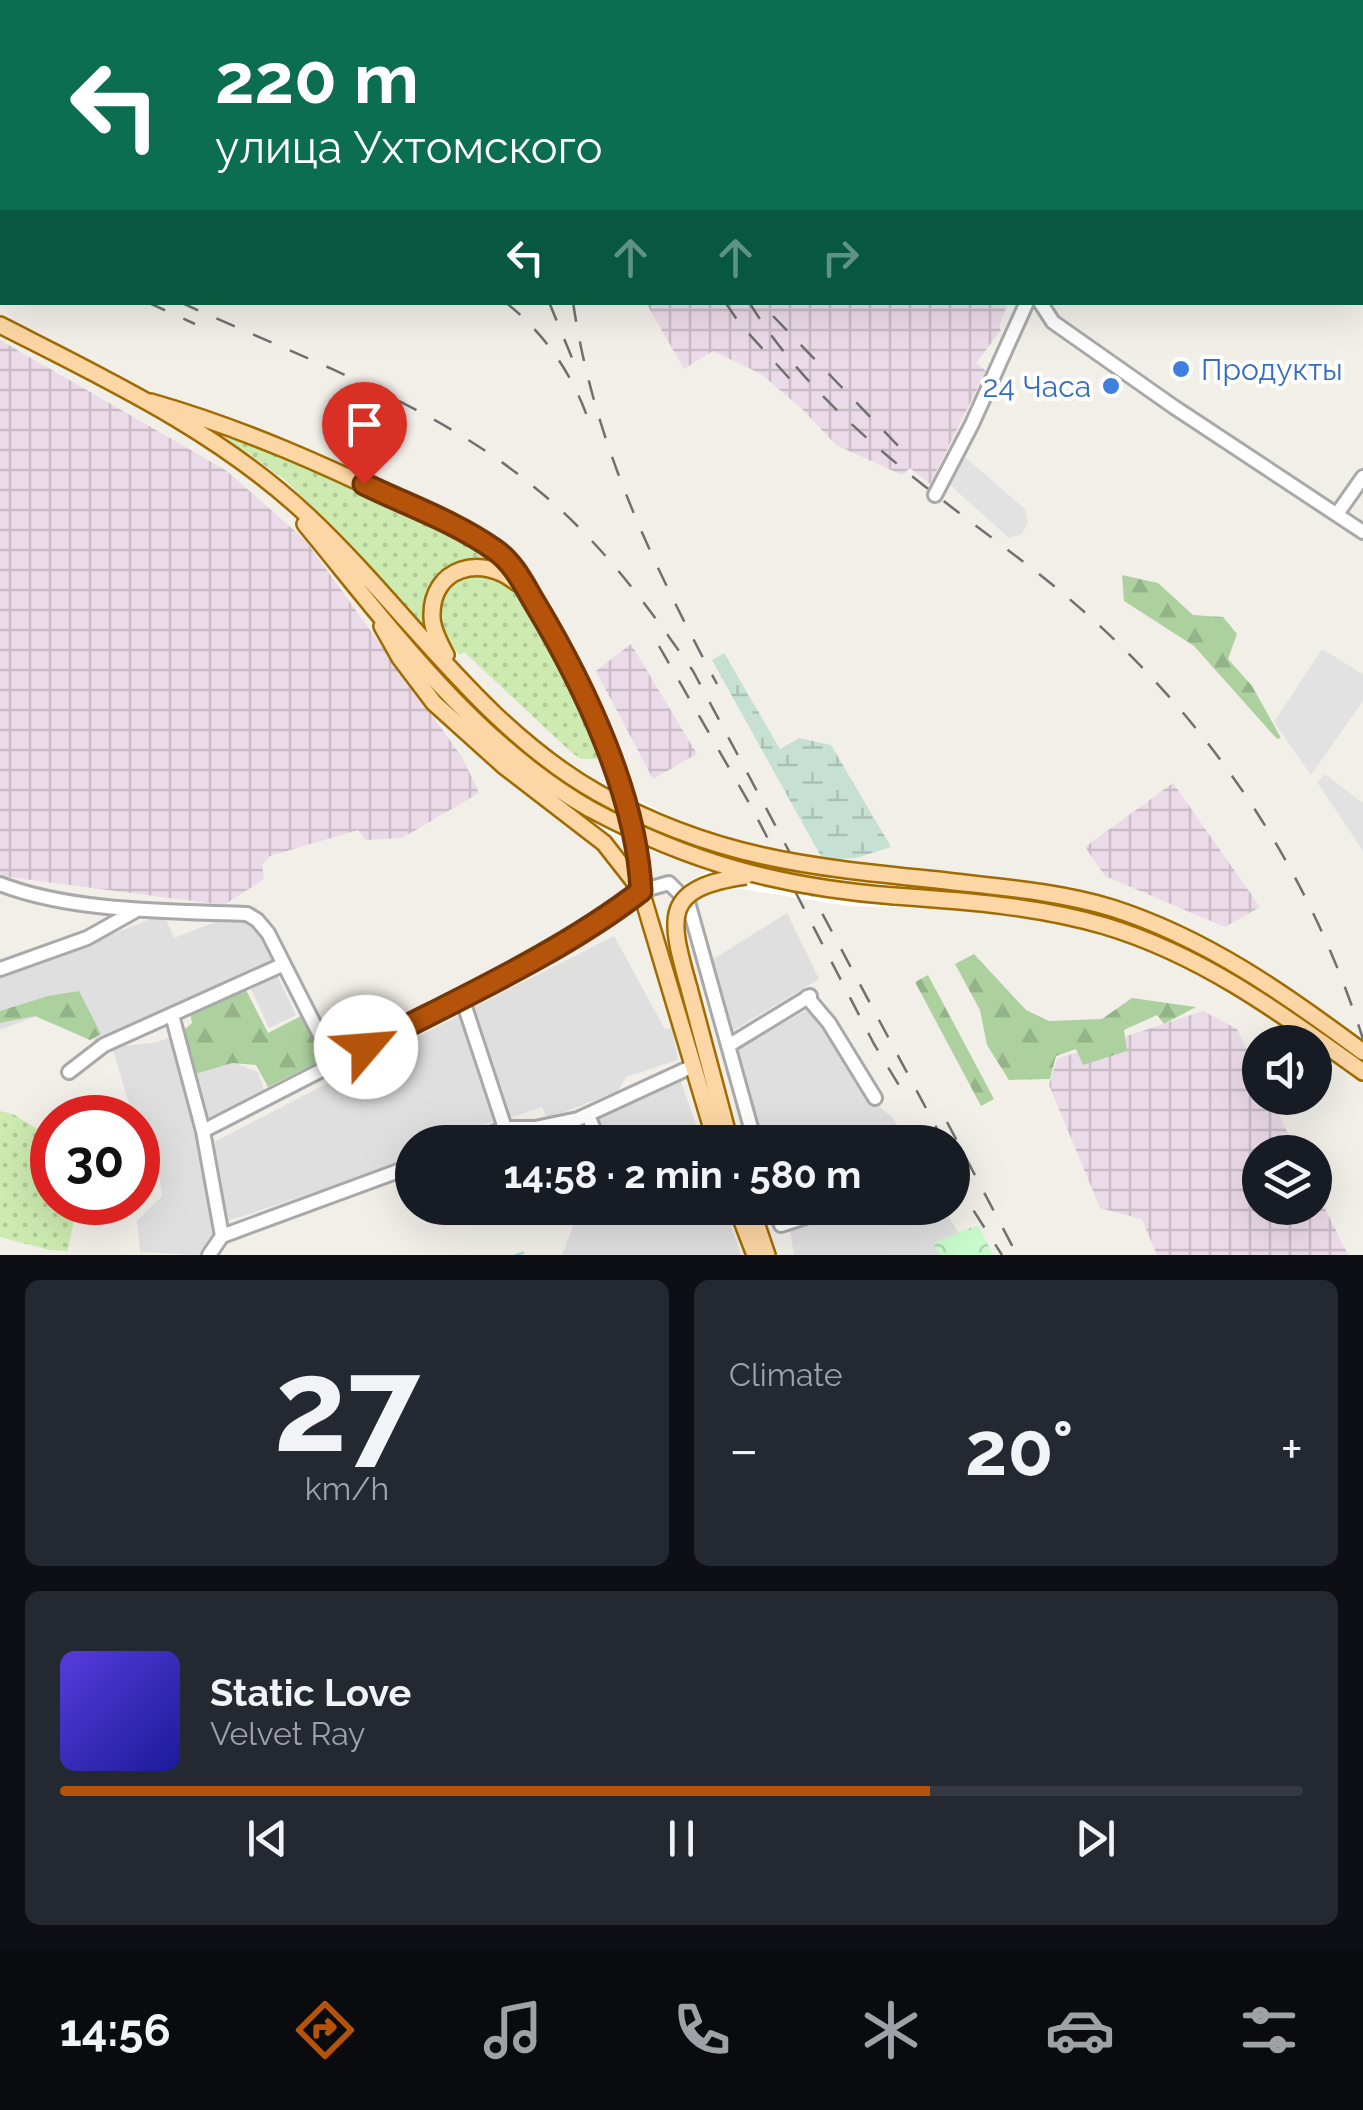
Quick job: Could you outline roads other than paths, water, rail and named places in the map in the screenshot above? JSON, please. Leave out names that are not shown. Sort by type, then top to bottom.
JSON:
[{"type":"main road","points":[[0,325],[152,402],[213,441],[344,551],[458,676],[532,747],[598,793],[684,834],[756,857],[833,870],[1053,895],[1112,909],[1242,967],[1363,1052]]},
{"type":"main road","points":[[152,402],[295,452],[469,535],[496,550],[511,565],[575,677],[609,755],[640,869],[641,891],[711,1125]]},
{"type":"main road","points":[[280,494],[462,708],[522,762],[590,809],[681,853],[753,875],[835,891],[937,899],[1080,919],[1175,952],[1222,976],[1363,1072]]},
{"type":"main road","points":[[458,676],[436,637],[432,619],[434,600],[448,577],[469,567],[493,567],[506,572],[531,597]]},
{"type":"main road","points":[[366,596],[400,658],[434,703],[504,766],[604,842],[641,891]]},
{"type":"main road","points":[[725,1125],[676,941],[679,907],[702,884],[753,875]]},
{"type":"main road","points":[[744,1225],[755,1255]]},
{"type":"main road","points":[[757,1225],[767,1255]]},
{"type":"street","points":[[935,495],[1027,305]]},
{"type":"street","points":[[1042,305],[1053,322],[1363,532]]},
{"type":"street","points":[[1336,514],[1363,477]]},
{"type":"street","points":[[204,1131],[462,998],[611,914],[641,891],[669,883],[688,902],[750,1125]]},
{"type":"street","points":[[0,884],[22,893],[137,910],[247,914],[268,934],[334,1063]]},
{"type":"street","points":[[0,969],[86,938],[137,910]]},
{"type":"street","points":[[69,1072],[104,1045],[282,965]]},
{"type":"street","points":[[728,1046],[809,996],[876,1098]]},
{"type":"street","points":[[462,998],[504,1125]]},
{"type":"street","points":[[172,1015],[204,1131],[222,1236]]},
{"type":"street","points":[[546,1125],[588,1114],[693,1066]]},
{"type":"street","points":[[588,1114],[592,1125]]},
{"type":"street","points":[[208,1255],[222,1236],[395,1172]]},
{"type":"waterway","points":[[516,1255],[523,1253]]},
{"type":"railway","points":[[154,305],[195,324]]},
{"type":"railway","points":[[187,305],[366,385],[456,433],[539,491],[603,553],[693,671],[935,1125]]},
{"type":"railway","points":[[508,305],[555,355],[588,419]]},
{"type":"railway","points":[[550,305],[572,358]]},
{"type":"railway","points":[[574,305],[582,353],[610,452],[648,546],[717,684]]},
{"type":"railway","points":[[727,305],[790,379]]},
{"type":"railway","points":[[751,305],[777,343],[843,416],[1090,617],[1191,722],[1274,840],[1338,970],[1363,1039]]},
{"type":"railway","points":[[773,316],[907,455]]},
{"type":"railway","points":[[659,646],[752,808],[874,1044],[906,1097]]},
{"type":"railway","points":[[947,1122],[1017,1255]]},
{"type":"railway","points":[[970,1205],[1002,1255]]},
{"type":"place","name":"Продукты","points":[[1181,369]]},
{"type":"place","name":"24 Часа","points":[[1111,386]]}]
